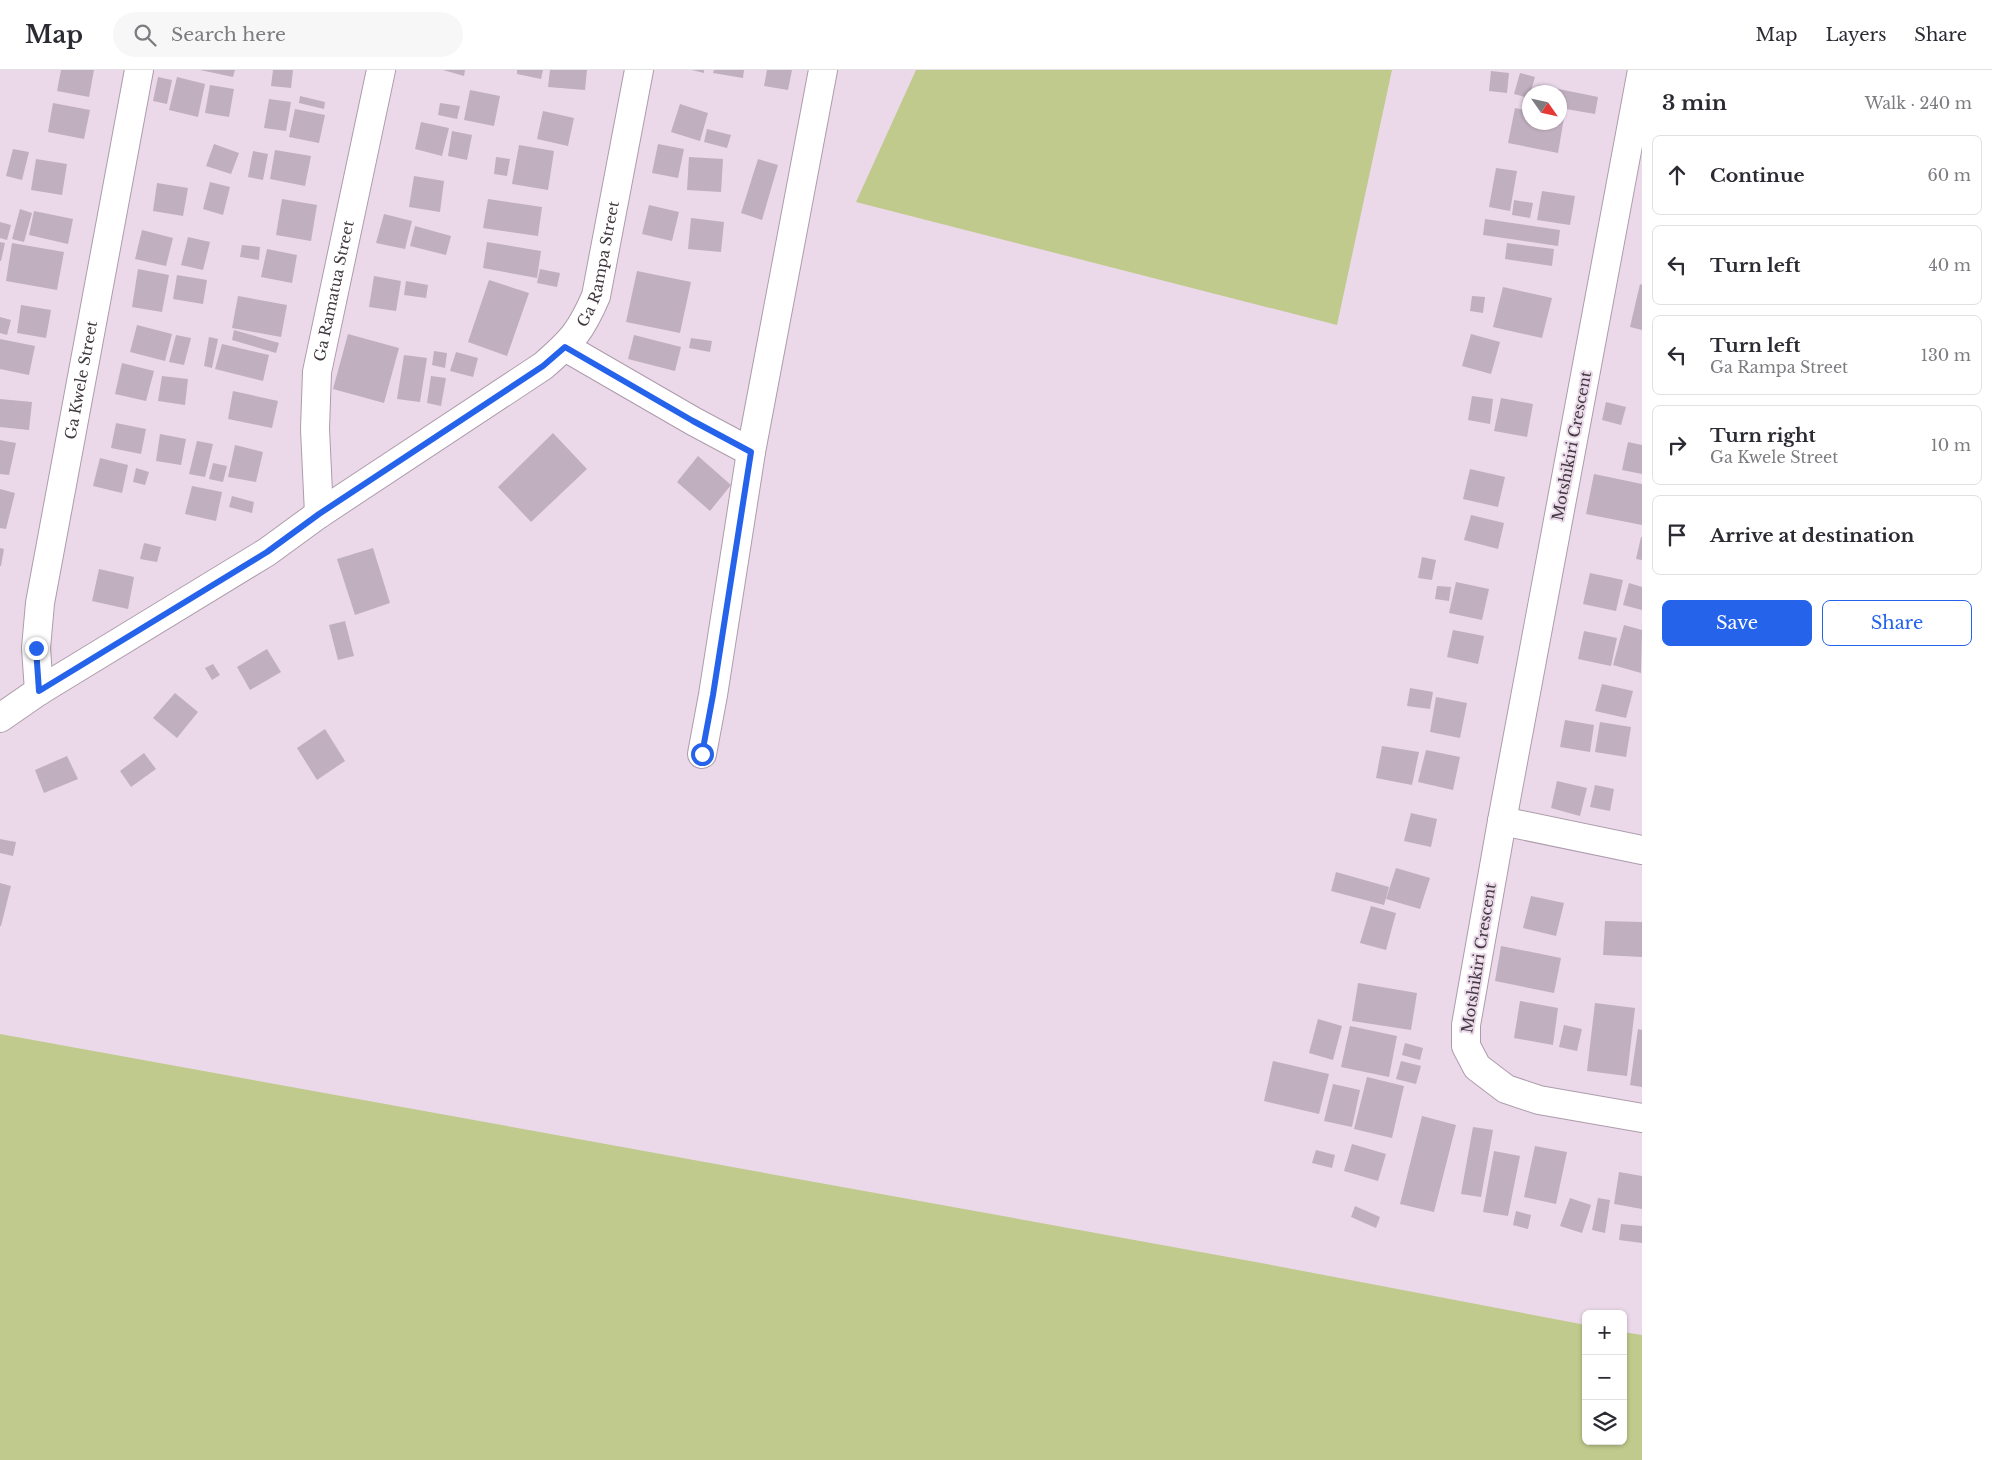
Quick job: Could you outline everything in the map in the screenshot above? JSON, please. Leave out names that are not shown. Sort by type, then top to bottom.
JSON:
[{"type":"street","name":"Ga Kwele Street","points":[[39,691],[36,648],[40,603],[139,70]]},
{"type":"street","name":"Ga Ramatua Street","points":[[319,514],[315,429],[317,372],[381,70]]},
{"type":"street","name":"Ga Rampa Street","points":[[0,718],[39,691],[267,552],[319,514],[543,366],[565,347],[584,324],[596,296],[638,70]]},
{"type":"street","points":[[702,754],[751,452],[823,70]]},
{"type":"street","name":"Motshikiri Crescent","points":[[1642,70],[1502,821],[1466,1025],[1466,1046],[1477,1067],[1506,1089],[1539,1100],[1642,1118]]},
{"type":"street","points":[[565,347],[693,421],[751,452]]},
{"type":"street","points":[[1502,821],[1642,850]]},
{"type":"green space","points":[[916,70],[1392,70],[1337,325],[856,202]]},
{"type":"green space","points":[[0,1034],[1261,1263],[1582,1324],[1582,1445],[1627,1445],[1627,1333],[1642,1335],[1642,1460],[0,1460]]},
{"type":"building","points":[[61,70],[94,70],[89,97],[57,91]]},
{"type":"building","points":[[200,70],[235,70],[233,77]]},
{"type":"building","points":[[273,70],[293,70],[291,88],[271,86]]},
{"type":"building","points":[[443,70],[465,70],[464,76]]},
{"type":"building","points":[[517,70],[543,70],[541,79],[517,74]]},
{"type":"building","points":[[550,70],[587,70],[585,90],[548,87]]},
{"type":"building","points":[[692,70],[704,70],[704,73]]},
{"type":"building","points":[[714,70],[744,70],[743,78],[713,73]]},
{"type":"building","points":[[767,70],[792,70],[788,90],[764,86]]},
{"type":"building","points":[[1491,71],[1509,73],[1507,93],[1489,91]]},
{"type":"building","points":[[1520,73],[1535,77],[1533,85],[1522,85],[1522,96],[1514,94]]},
{"type":"building","points":[[158,77],[172,80],[167,104],[153,101]]},
{"type":"building","points":[[177,77],[205,84],[198,117],[169,110]]},
{"type":"building","points":[[210,85],[234,89],[229,117],[205,113]]},
{"type":"building","points":[[470,90],[500,96],[494,126],[464,120]]},
{"type":"building","points":[[1567,91],[1598,97],[1595,114],[1567,109]]},
{"type":"building","points":[[300,96],[325,102],[324,109],[299,103]]},
{"type":"building","points":[[269,99],[291,102],[286,131],[264,128]]},
{"type":"building","points":[[53,103],[90,110],[84,139],[48,132]]},
{"type":"building","points":[[440,103],[460,106],[457,119],[438,115]]},
{"type":"building","points":[[680,104],[708,113],[700,141],[671,132]]},
{"type":"building","points":[[1515,108],[1522,109],[1522,130],[1562,130],[1558,153],[1508,143]]},
{"type":"building","points":[[295,109],[325,115],[319,143],[289,137]]},
{"type":"building","points":[[543,111],[574,118],[568,146],[537,139]]},
{"type":"building","points":[[421,122],[449,128],[442,156],[415,149]]},
{"type":"building","points":[[707,129],[731,135],[727,148],[704,142]]},
{"type":"building","points":[[452,131],[472,135],[467,160],[448,156]]},
{"type":"building","points":[[214,144],[239,153],[231,174],[206,166]]},
{"type":"building","points":[[658,144],[684,149],[678,178],[652,173]]},
{"type":"building","points":[[519,145],[554,151],[548,190],[512,184]]},
{"type":"building","points":[[13,149],[29,152],[22,180],[6,176]]},
{"type":"building","points":[[275,150],[311,156],[305,186],[270,179]]},
{"type":"building","points":[[253,151],[268,154],[263,180],[248,177]]},
{"type":"building","points":[[496,157],[510,159],[507,176],[494,174]]},
{"type":"building","points":[[689,157],[723,159],[721,192],[687,190]]},
{"type":"building","points":[[36,159],[67,164],[62,195],[31,190]]},
{"type":"building","points":[[758,159],[778,165],[762,220],[741,213]]},
{"type":"building","points":[[1496,168],[1517,171],[1510,211],[1489,207]]},
{"type":"building","points":[[414,176],[444,181],[440,212],[409,207]]},
{"type":"building","points":[[210,182],[230,187],[223,215],[203,209]]},
{"type":"building","points":[[157,183],[188,188],[183,216],[153,211]]},
{"type":"building","points":[[1542,191],[1575,196],[1570,225],[1537,220]]},
{"type":"building","points":[[282,199],[317,205],[311,241],[276,235]]},
{"type":"building","points":[[488,199],[542,207],[538,236],[483,228]]},
{"type":"building","points":[[1514,200],[1533,203],[1530,218],[1512,215]]},
{"type":"building","points":[[649,205],[679,212],[672,241],[642,234]]},
{"type":"building","points":[[20,209],[32,213],[24,242],[12,239]]},
{"type":"building","points":[[34,211],[73,219],[68,244],[29,235]]},
{"type":"building","points":[[384,214],[412,221],[405,249],[376,243]]},
{"type":"building","points":[[691,218],[724,222],[721,252],[688,249]]},
{"type":"building","points":[[1485,219],[1560,230],[1558,246],[1483,235]]},
{"type":"building","points":[[0,222],[11,225],[7,240],[0,238]]},
{"type":"building","points":[[415,226],[451,236],[446,255],[410,246]]},
{"type":"building","points":[[142,230],[173,238],[166,266],[135,259]]},
{"type":"building","points":[[188,237],[210,242],[203,270],[181,265]]},
{"type":"building","points":[[0,242],[5,243],[1,261],[0,261]]},
{"type":"building","points":[[487,242],[541,251],[537,278],[483,268]]},
{"type":"building","points":[[12,243],[64,252],[57,290],[6,281]]},
{"type":"building","points":[[1507,243],[1554,249],[1552,266],[1505,259]]},
{"type":"building","points":[[242,245],[260,247],[259,260],[240,257]]},
{"type":"building","points":[[267,249],[297,255],[292,283],[261,277]]},
{"type":"building","points":[[138,269],[169,275],[162,312],[132,307]]},
{"type":"building","points":[[540,269],[560,273],[557,287],[537,283]]},
{"type":"building","points":[[637,271],[691,282],[680,333],[626,322]]},
{"type":"building","points":[[177,275],[207,280],[203,304],[173,299]]},
{"type":"building","points":[[374,276],[401,281],[396,311],[369,307]]},
{"type":"building","points":[[489,280],[529,293],[507,356],[468,342]]},
{"type":"building","points":[[406,281],[428,285],[426,298],[404,295]]},
{"type":"building","points":[[1640,284],[1642,285],[1642,330],[1630,327]]},
{"type":"building","points":[[1503,287],[1552,298],[1542,338],[1493,327]]},
{"type":"building","points":[[238,296],[287,305],[281,337],[232,328]]},
{"type":"building","points":[[1472,296],[1485,297],[1483,313],[1470,311]]},
{"type":"building","points":[[21,305],[51,310],[46,338],[17,333]]},
{"type":"building","points":[[0,317],[11,320],[7,335],[0,333]]},
{"type":"building","points":[[137,325],[172,334],[165,361],[130,352]]},
{"type":"building","points":[[234,330],[279,343],[276,353],[232,340]]},
{"type":"building","points":[[348,334],[399,348],[384,403],[333,389]]},
{"type":"building","points":[[1471,334],[1500,342],[1491,374],[1462,366]]},
{"type":"building","points":[[176,335],[191,338],[184,365],[169,362]]},
{"type":"building","points":[[634,335],[681,347],[675,371],[628,359]]},
{"type":"building","points":[[209,337],[218,339],[212,368],[204,366]]},
{"type":"building","points":[[691,338],[712,341],[710,352],[689,348]]},
{"type":"building","points":[[0,339],[35,346],[29,375],[0,369]]},
{"type":"building","points":[[222,344],[269,355],[263,381],[215,369]]},
{"type":"building","points":[[434,351],[447,353],[445,368],[432,365]]},
{"type":"building","points":[[456,352],[478,358],[473,377],[450,371]]},
{"type":"building","points":[[404,355],[427,358],[420,402],[397,399]]},
{"type":"building","points":[[122,363],[154,371],[146,401],[115,394]]},
{"type":"building","points":[[162,376],[188,379],[185,405],[158,401]]},
{"type":"building","points":[[431,376],[446,378],[441,406],[427,403]]},
{"type":"building","points":[[233,391],[278,401],[272,428],[228,419]]},
{"type":"building","points":[[1472,396],[1493,399],[1490,424],[1468,420]]},
{"type":"building","points":[[1501,398],[1533,404],[1527,437],[1494,431]]},
{"type":"building","points":[[0,399],[32,402],[29,430],[0,427]]},
{"type":"building","points":[[1606,402],[1626,407],[1621,425],[1602,420]]},
{"type":"building","points":[[116,423],[146,429],[141,454],[111,448]]},
{"type":"building","points":[[553,433],[587,469],[531,522],[498,487]]},
{"type":"building","points":[[160,434],[186,439],[181,465],[156,461]]},
{"type":"building","points":[[0,440],[16,443],[9,475],[0,474]]},
{"type":"building","points":[[197,441],[213,444],[205,477],[189,474]]},
{"type":"building","points":[[1628,442],[1642,445],[1642,474],[1622,470]]},
{"type":"building","points":[[235,445],[263,452],[256,482],[228,477]]},
{"type":"building","points":[[698,456],[731,485],[710,511],[677,482]]},
{"type":"building","points":[[100,458],[128,465],[122,493],[93,486]]},
{"type":"building","points":[[213,463],[227,466],[223,482],[209,479]]},
{"type":"building","points":[[136,468],[149,472],[145,485],[133,482]]},
{"type":"building","points":[[1470,469],[1505,477],[1498,507],[1463,499]]},
{"type":"building","points":[[1594,474],[1642,484],[1642,525],[1586,514]]},
{"type":"building","points":[[192,486],[222,492],[216,521],[185,514]]},
{"type":"building","points":[[0,489],[15,493],[6,529],[0,528]]},
{"type":"building","points":[[232,496],[254,502],[252,513],[229,507]]},
{"type":"building","points":[[1471,515],[1504,523],[1498,549],[1464,540]]},
{"type":"building","points":[[1642,537],[1642,560],[1636,559]]},
{"type":"building","points":[[144,543],[161,547],[157,562],[140,559]]},
{"type":"building","points":[[0,548],[4,549],[1,566],[0,566]]},
{"type":"building","points":[[373,548],[390,603],[355,615],[337,559]]},
{"type":"building","points":[[1422,557],[1436,560],[1432,580],[1418,578]]},
{"type":"building","points":[[99,569],[134,577],[128,609],[92,601]]},
{"type":"building","points":[[1590,573],[1623,580],[1616,611],[1583,604]]},
{"type":"building","points":[[1456,582],[1489,589],[1482,620],[1449,613]]},
{"type":"building","points":[[1629,583],[1642,587],[1642,610],[1623,605]]},
{"type":"building","points":[[1437,586],[1451,587],[1449,601],[1435,599]]},
{"type":"building","points":[[345,621],[354,656],[338,660],[329,625]]},
{"type":"building","points":[[1624,625],[1642,630],[1641,673],[1613,665]]},
{"type":"building","points":[[1453,630],[1484,636],[1478,664],[1447,657]]},
{"type":"building","points":[[1584,631],[1617,638],[1611,666],[1578,659]]},
{"type":"building","points":[[267,649],[281,672],[250,690],[237,667]]},
{"type":"building","points":[[213,664],[220,675],[212,680],[205,668]]},
{"type":"building","points":[[1602,684],[1633,691],[1626,718],[1595,711]]},
{"type":"building","points":[[1410,688],[1433,692],[1430,709],[1407,706]]},
{"type":"building","points":[[175,693],[198,712],[177,738],[153,718]]},
{"type":"building","points":[[1436,697],[1467,703],[1460,738],[1430,732]]},
{"type":"building","points":[[1565,720],[1594,725],[1590,752],[1560,747]]},
{"type":"building","points":[[1600,722],[1631,727],[1626,757],[1595,752]]},
{"type":"building","points":[[325,729],[345,761],[317,780],[297,748]]},
{"type":"building","points":[[1382,746],[1419,752],[1412,785],[1376,778]]},
{"type":"building","points":[[1426,750],[1460,757],[1453,790],[1418,782]]},
{"type":"building","points":[[144,753],[156,769],[131,787],[120,771]]},
{"type":"building","points":[[67,756],[78,779],[44,793],[35,770]]},
{"type":"building","points":[[1557,781],[1587,788],[1580,816],[1551,808]]},
{"type":"building","points":[[1595,785],[1614,789],[1610,811],[1590,807]]},
{"type":"building","points":[[1411,813],[1437,819],[1431,847],[1404,841]]},
{"type":"building","points":[[0,839],[16,842],[13,856],[0,853]]},
{"type":"building","points":[[1396,868],[1430,878],[1420,909],[1386,899]]},
{"type":"building","points":[[1336,872],[1389,887],[1384,905],[1331,891]]},
{"type":"building","points":[[0,883],[11,886],[1,926],[0,926]]},
{"type":"building","points":[[1531,896],[1564,903],[1556,936],[1523,928]]},
{"type":"building","points":[[1371,906],[1396,913],[1386,950],[1360,943]]},
{"type":"building","points":[[1605,921],[1642,922],[1642,957],[1603,955]]},
{"type":"building","points":[[1501,946],[1561,958],[1554,993],[1495,981]]},
{"type":"building","points":[[1358,983],[1417,993],[1411,1030],[1352,1021]]},
{"type":"building","points":[[1520,1001],[1558,1008],[1553,1045],[1514,1038]]},
{"type":"building","points":[[1595,1003],[1635,1008],[1627,1076],[1587,1071]]},
{"type":"building","points":[[1318,1019],[1342,1026],[1333,1060],[1309,1053]]},
{"type":"building","points":[[1564,1025],[1582,1029],[1577,1051],[1559,1047]]},
{"type":"building","points":[[1350,1026],[1397,1036],[1389,1077],[1341,1067]]},
{"type":"building","points":[[1638,1029],[1642,1030],[1642,1087],[1630,1085]]},
{"type":"building","points":[[1405,1043],[1423,1048],[1420,1060],[1402,1055]]},
{"type":"building","points":[[1273,1061],[1329,1074],[1319,1114],[1264,1101]]},
{"type":"building","points":[[1401,1061],[1421,1066],[1416,1084],[1396,1079]]},
{"type":"building","points":[[1367,1077],[1404,1086],[1392,1138],[1354,1129]]},
{"type":"building","points":[[1333,1084],[1360,1090],[1352,1127],[1324,1121]]},
{"type":"building","points":[[1422,1116],[1456,1125],[1434,1212],[1400,1204]]},
{"type":"building","points":[[1473,1127],[1493,1130],[1481,1197],[1461,1194]]},
{"type":"building","points":[[1352,1144],[1386,1154],[1378,1181],[1344,1171]]},
{"type":"building","points":[[1535,1146],[1567,1152],[1556,1204],[1524,1197]]},
{"type":"building","points":[[1316,1150],[1335,1155],[1332,1168],[1312,1163]]},
{"type":"building","points":[[1494,1151],[1520,1156],[1508,1216],[1483,1212]]},
{"type":"building","points":[[1619,1172],[1642,1176],[1642,1209],[1614,1204]]},
{"type":"building","points":[[1570,1198],[1591,1205],[1582,1233],[1560,1226]]},
{"type":"building","points":[[1598,1198],[1610,1200],[1605,1233],[1592,1230]]},
{"type":"building","points":[[1355,1206],[1380,1217],[1376,1228],[1351,1217]]},
{"type":"building","points":[[1516,1211],[1531,1215],[1528,1229],[1513,1225]]},
{"type":"building","points":[[1621,1224],[1642,1226],[1642,1243],[1619,1240]]},
{"type":"route","points":[[36,648],[39,691],[267,552],[319,514],[543,366],[565,347],[693,421],[751,452],[702,754]]}]
